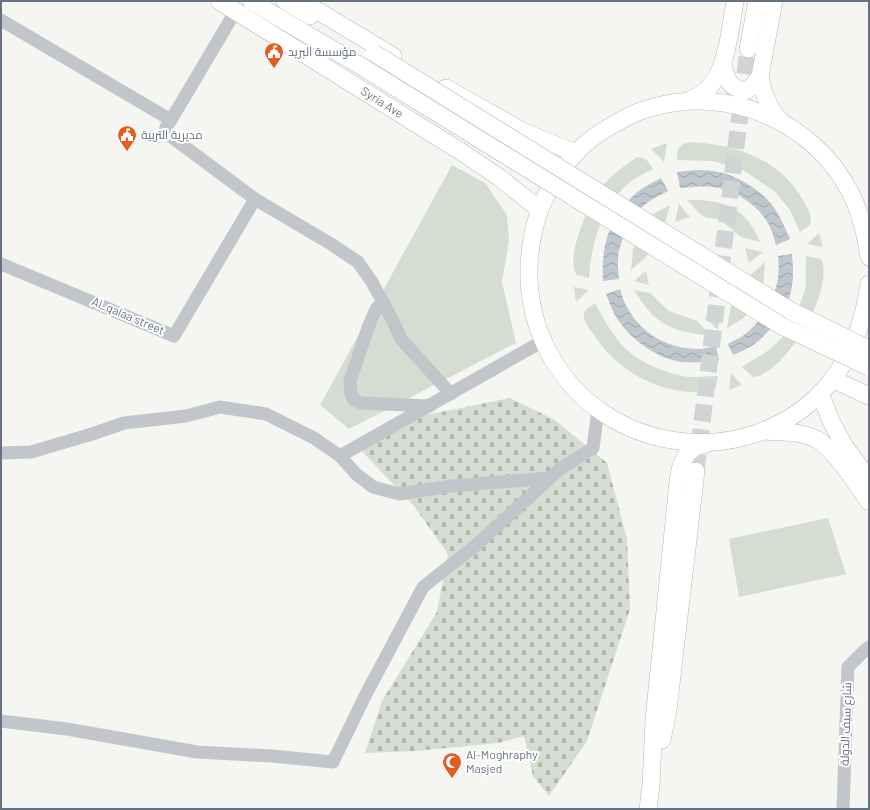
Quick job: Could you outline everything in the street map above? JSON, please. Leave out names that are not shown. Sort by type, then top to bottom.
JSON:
[{"type":"main road","name":"Syria Ave","points":[[219,1],[460,151],[500,178],[540,210]]},
{"type":"main road","points":[[251,1],[364,68],[782,326],[869,367]]},
{"type":"main road","points":[[285,1],[374,53],[792,311],[869,349]]},
{"type":"main road","points":[[301,1],[517,129],[576,153]]},
{"type":"main road","points":[[735,1],[723,65],[713,83],[703,93],[694,98],[653,107],[625,117],[599,133],[576,153],[555,179],[540,210],[533,231],[529,253],[528,276],[530,298],[535,320],[543,341],[553,361],[566,380],[581,396],[598,410],[617,422],[637,432],[659,439],[681,442],[733,440],[762,432],[802,408],[820,393],[832,379],[847,356],[856,338],[868,310],[869,284]]},
{"type":"main road","points":[[748,49],[757,1]]},
{"type":"main road","points":[[774,1],[760,76],[763,90],[769,105],[776,116],[805,138],[822,154],[850,191],[866,235],[869,257]]},
{"type":"main road","points":[[723,65],[728,80],[734,88],[745,91],[752,87],[760,76]]},
{"type":"main road","points":[[683,101],[719,102],[736,105],[770,116],[786,124]]},
{"type":"main road","points":[[832,379],[869,396]]},
{"type":"main road","points":[[820,393],[831,421],[842,440],[869,479]]},
{"type":"main road","points":[[762,432],[802,434],[818,440],[830,449],[869,502]]},
{"type":"main road","points":[[648,809],[651,786],[654,720],[676,502],[681,467],[686,455],[694,448],[709,442]]},
{"type":"main road","points":[[651,786],[668,710],[696,471]]},
{"type":"street","points":[[235,12],[166,127],[165,132],[255,199],[331,244],[358,262],[372,282],[401,339],[451,394]]},
{"type":"street","points":[[1,20],[171,120]]},
{"type":"street","name":"Al_qalaa street","points":[[1,264],[174,336],[255,199]]},
{"type":"street","points":[[383,302],[376,309],[369,325],[350,381],[351,394],[354,400],[361,403],[431,406]]},
{"type":"street","points":[[340,456],[431,406],[543,341]]},
{"type":"street","points":[[1,453],[31,452],[124,423],[186,416],[220,407],[266,414],[314,438],[340,456],[356,474],[373,487],[399,494],[451,486],[550,478]]},
{"type":"street","points":[[1,721],[67,729],[197,752],[272,756],[333,762],[365,696],[422,587],[475,546],[560,469],[593,448],[598,410]]},
{"type":"street","name":"شارع سيف الدولة","points":[[843,809],[848,667],[862,652],[869,647]]},
{"type":"green space","points":[[689,142],[706,143],[739,150],[768,164],[793,186],[803,200],[810,215],[810,225],[800,232],[790,210],[774,191],[743,170],[713,161],[677,160],[678,149],[683,144]]},
{"type":"green space","points":[[667,143],[664,162],[651,149]]},
{"type":"green space","points":[[637,157],[647,160],[653,169],[625,186],[618,195],[599,227],[593,246],[589,278],[577,275],[574,268],[576,245],[584,218],[595,196],[608,180]]},
{"type":"green space","points":[[452,165],[485,183],[507,215],[509,241],[502,282],[516,343],[349,429],[320,405]]},
{"type":"green space","points":[[687,200],[711,201],[732,208],[748,221],[755,230],[760,242],[741,237],[717,219],[707,218],[700,214]]},
{"type":"green space","points":[[679,204],[690,217],[675,222]]},
{"type":"green space","points":[[670,205],[664,227],[646,257],[631,270],[633,249],[649,216]]},
{"type":"green space","points":[[819,233],[823,247],[807,244]]},
{"type":"green space","points":[[745,248],[763,252],[749,263]]},
{"type":"green space","points":[[806,256],[821,259],[824,272],[815,309],[793,346],[779,362],[766,373],[753,377],[742,367],[769,350],[784,336],[799,307],[806,287]]},
{"type":"green space","points":[[765,262],[763,287],[744,318],[727,328],[731,306],[746,279]]},
{"type":"green space","points":[[646,271],[649,285],[634,281]]},
{"type":"green space","points":[[574,287],[589,290],[576,302]]},
{"type":"green space","points":[[634,290],[650,293],[669,311],[697,321],[711,336],[685,332],[665,324],[649,311]]},
{"type":"green space","points":[[595,303],[614,335],[634,356],[659,369],[677,375],[693,377],[718,376],[715,389],[710,392],[680,391],[650,383],[636,376],[612,357],[601,345],[585,321],[585,312]]},
{"type":"green space","points":[[720,314],[718,330],[705,318]]},
{"type":"green space","points":[[731,373],[742,385],[729,390]]},
{"type":"green space","points":[[510,398],[555,420],[607,463],[627,539],[630,609],[587,741],[549,796],[533,776],[524,736],[498,743],[416,751],[365,753],[382,701],[437,612],[448,554],[414,506],[356,445],[421,416]]},
{"type":"green space","points":[[828,518],[846,574],[739,597],[729,539]]},
{"type":"water","points":[[706,170],[722,173],[750,185],[773,206],[790,239],[776,245],[770,227],[761,213],[747,201],[731,192],[710,186],[680,188],[677,172]]},
{"type":"water","points":[[661,178],[668,191],[652,200],[637,212],[623,238],[618,258],[619,279],[603,281],[605,244],[613,223],[626,203],[635,194]]},
{"type":"water","points":[[792,254],[792,286],[789,298],[781,314],[771,329],[759,341],[733,355],[728,344],[750,330],[769,305],[778,277],[778,256]]},
{"type":"water","points":[[620,289],[625,304],[634,318],[649,333],[667,343],[687,348],[698,349],[716,346],[719,361],[681,362],[662,356],[644,346],[622,325],[611,306],[606,294]]},
{"type":"tunnel","points":[[696,471],[748,49]]},
{"type":"place","name":"مؤسسة البريد","points":[[274,69]]},
{"type":"place","name":"مديرية التربية","points":[[127,152]]},
{"type":"place","name":"Al-Moghraphy Masjed","points":[[452,779]]}]
